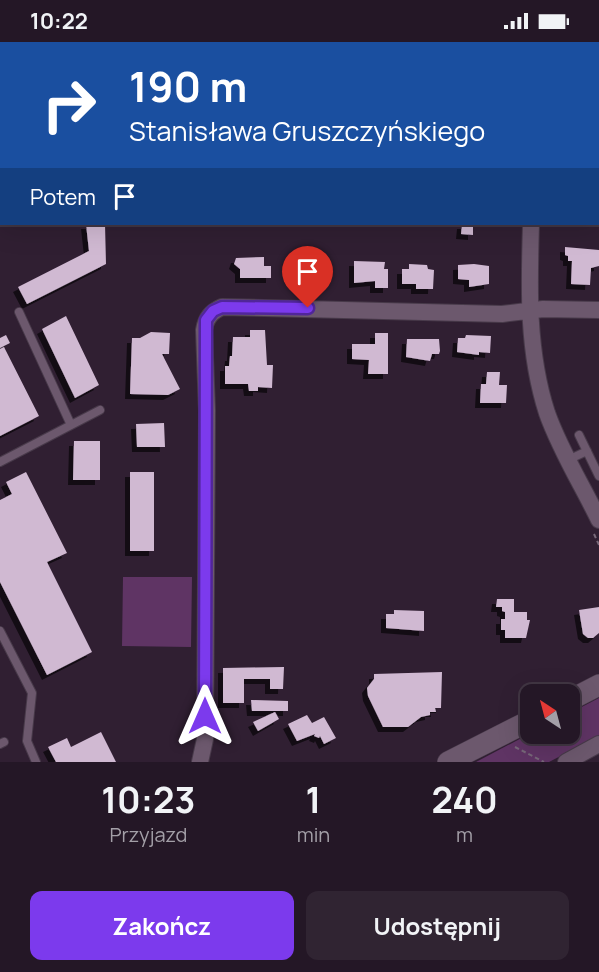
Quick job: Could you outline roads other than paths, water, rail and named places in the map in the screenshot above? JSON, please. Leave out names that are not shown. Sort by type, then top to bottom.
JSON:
[{"type":"street","points":[[531,225],[528,312],[534,362],[548,414],[570,459],[594,523]]},
{"type":"street","points":[[200,762],[205,739],[207,411],[204,330],[206,320],[213,311],[222,307],[502,314],[543,309],[599,310]]},
{"type":"street","points":[[580,695],[599,685]]},
{"type":"street","points":[[448,762],[520,726]]},
{"type":"street","points":[[566,762],[599,744]]},
{"type":"lane","points":[[19,312],[71,425]]},
{"type":"lane","points":[[0,462],[100,410]]},
{"type":"lane","points":[[579,435],[599,476]]},
{"type":"lane","points":[[570,459],[587,451]]},
{"type":"lane","points":[[0,632],[32,693],[27,741],[36,762]]}]
